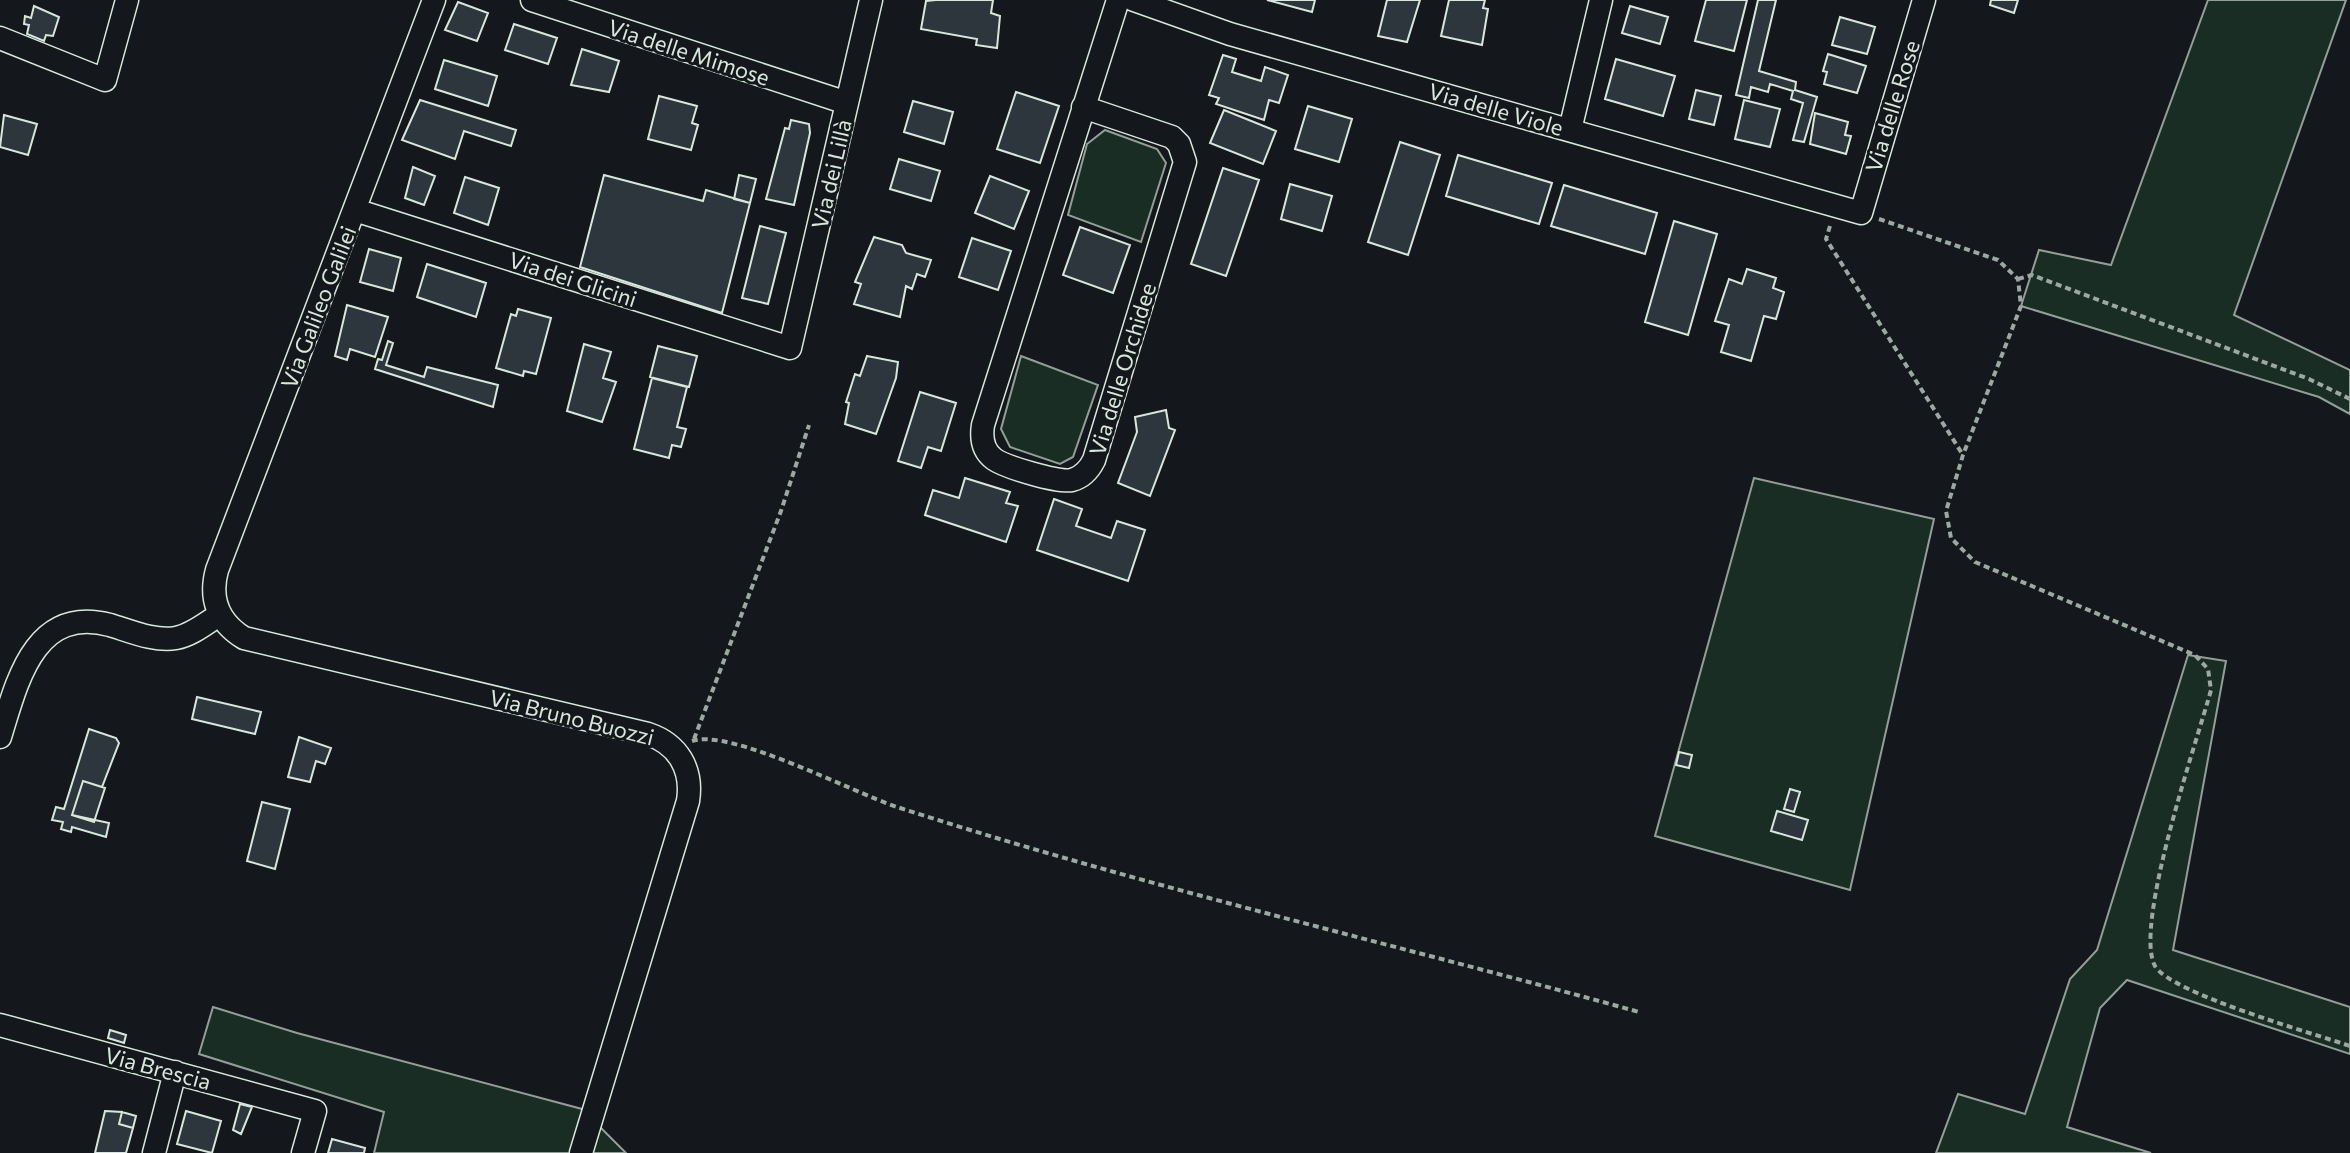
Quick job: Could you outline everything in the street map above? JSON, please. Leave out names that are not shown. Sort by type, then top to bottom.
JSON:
[{"type":"street","points":[[0,38],[105,80],[127,0]]},
{"type":"street","name":"Via Galileo Galilei","points":[[219,615],[213,593],[217,570],[434,0]]},
{"type":"street","name":"Via delle Mimose","points":[[532,0],[847,103]]},
{"type":"street","name":"Via dei Lillà","points":[[790,348],[871,0]]},
{"type":"street","name":"Via delle Orchidee","points":[[1083,107],[1172,137],[1179,144],[1185,162],[1094,460],[1083,475],[1066,481],[994,459],[983,444],[981,434],[1083,107],[1118,0]]},
{"type":"street","name":"Via delle Viole","points":[[1134,0],[1230,34],[1861,213]]},
{"type":"street","points":[[1570,130],[1601,0]]},
{"type":"street","name":"Via delle Rose","points":[[1861,213],[1924,0]]},
{"type":"street","name":"Via dei Glicini","points":[[355,210],[790,348]]},
{"type":"street","points":[[0,737],[20,672],[34,649],[55,630],[91,620],[156,638],[175,639],[219,615]]},
{"type":"street","name":"Via Bruno Buozzi","points":[[219,615],[234,632],[255,642],[685,745],[688,801],[584,1145]]},
{"type":"street","name":"Via Brescia","points":[[0,1025],[315,1111],[303,1153]]},
{"type":"street","points":[[154,1153],[175,1072]]},
{"type":"path","points":[[1835,205],[1826,239],[1963,455]]},
{"type":"path","points":[[1861,213],[1998,260],[2018,279],[2021,306],[1963,455],[1946,511],[1951,538],[1975,562],[2195,655],[2208,669],[2211,690],[2154,898],[2149,944],[2155,968],[2186,990],[2350,1046]]},
{"type":"path","points":[[2018,279],[2032,275],[2309,379],[2350,399]]},
{"type":"path","points":[[685,745],[781,511],[809,425]]},
{"type":"path","points":[[685,745],[711,737],[740,745],[865,796],[1144,883],[1449,959],[1639,1012]]},
{"type":"green space","points":[[2208,0],[2346,0],[2234,315],[2350,370],[2350,414],[2319,397],[2021,306],[2039,250],[2111,265]]},
{"type":"green space","points":[[1105,130],[1157,149],[1166,163],[1141,242],[1068,215],[1087,144]]},
{"type":"green space","points":[[1021,356],[1098,385],[1073,457],[1060,464],[1010,447],[1001,429]]},
{"type":"green space","points":[[1754,478],[1934,519],[1850,890],[1655,836]]},
{"type":"green space","points":[[2188,655],[2226,661],[2173,950],[2350,1007],[2350,1054],[2127,980],[2100,1008],[2067,1127],[2151,1153],[1936,1153],[1958,1094],[2025,1114],[2070,979],[2097,950]]},
{"type":"green space","points":[[213,1007],[297,1033],[582,1109],[626,1153],[374,1153],[384,1112],[199,1054]]},
{"type":"building","points":[[993,0],[991,13],[1000,16],[997,48],[976,45],[977,39],[921,29],[926,1]]},
{"type":"building","points":[[1267,0],[1315,0],[1312,12]]},
{"type":"building","points":[[1387,0],[1420,0],[1407,42],[1378,36]]},
{"type":"building","points":[[1449,0],[1485,0],[1483,8],[1488,9],[1482,45],[1441,36]]},
{"type":"building","points":[[1706,0],[1747,0],[1734,51],[1695,41]]},
{"type":"building","points":[[1758,0],[1776,0],[1759,71],[1796,82],[1795,90],[1817,97],[1804,142],[1793,140],[1803,103],[1791,99],[1793,91],[1770,84],[1768,92],[1751,87],[1749,98],[1736,95]]},
{"type":"building","points":[[1991,0],[2018,0],[2014,13],[1990,5]]},
{"type":"building","points":[[458,2],[488,13],[477,41],[445,30]]},
{"type":"building","points":[[34,6],[59,17],[53,36],[46,35],[44,41],[27,34],[29,25],[24,24],[25,16],[31,18]]},
{"type":"building","points":[[1630,6],[1668,17],[1660,44],[1622,33]]},
{"type":"building","points":[[1840,17],[1875,27],[1867,54],[1832,45]]},
{"type":"building","points":[[514,24],[557,38],[548,64],[505,50]]},
{"type":"building","points":[[582,49],[619,61],[609,92],[571,85]]},
{"type":"building","points":[[1828,54],[1866,66],[1857,93],[1824,84],[1827,72],[1823,71]]},
{"type":"building","points":[[1223,55],[1236,59],[1232,72],[1261,81],[1265,67],[1288,75],[1279,103],[1269,100],[1264,120],[1216,104],[1219,98],[1209,95]]},
{"type":"building","points":[[1616,59],[1675,76],[1663,116],[1605,99]]},
{"type":"building","points":[[444,60],[497,76],[488,106],[435,89]]},
{"type":"building","points":[[1696,90],[1721,96],[1714,125],[1689,119]]},
{"type":"building","points":[[1016,92],[1059,106],[1040,163],[997,149]]},
{"type":"building","points":[[659,96],[697,106],[692,123],[698,125],[691,150],[648,139]]},
{"type":"building","points":[[420,100],[516,130],[511,146],[464,131],[455,159],[402,140]]},
{"type":"building","points":[[1744,100],[1780,109],[1770,147],[1735,139]]},
{"type":"building","points":[[913,101],[953,112],[944,144],[904,132]]},
{"type":"building","points":[[1308,106],[1352,119],[1339,162],[1295,149]]},
{"type":"building","points":[[1224,110],[1276,131],[1263,164],[1210,143]]},
{"type":"building","points":[[1815,113],[1848,122],[1845,135],[1851,136],[1846,154],[1810,144]]},
{"type":"building","points":[[4,115],[37,124],[28,155],[0,147]]},
{"type":"building","points":[[791,120],[809,124],[810,133],[794,205],[766,199],[785,128],[789,129]]},
{"type":"building","points":[[1400,142],[1440,155],[1408,255],[1368,242]]},
{"type":"building","points":[[1458,155],[1552,183],[1539,224],[1446,196]]},
{"type":"building","points":[[899,159],[940,171],[931,201],[890,189]]},
{"type":"building","points":[[413,167],[435,176],[424,205],[405,198]]},
{"type":"building","points":[[1223,168],[1259,180],[1226,276],[1191,264]]},
{"type":"building","points":[[604,175],[703,201],[706,190],[750,203],[722,313],[580,267]]},
{"type":"building","points":[[739,175],[756,179],[750,203],[734,199]]},
{"type":"building","points":[[990,176],[1029,191],[1014,229],[975,213]]},
{"type":"building","points":[[465,177],[499,188],[488,225],[454,213]]},
{"type":"building","points":[[1290,184],[1332,196],[1322,231],[1281,219]]},
{"type":"building","points":[[1564,185],[1657,213],[1645,254],[1551,226]]},
{"type":"building","points":[[1674,221],[1717,234],[1688,335],[1645,322]]},
{"type":"building","points":[[760,226],[786,233],[768,304],[742,298]]},
{"type":"building","points":[[1080,227],[1130,245],[1113,293],[1063,275]]},
{"type":"building","points":[[874,237],[902,245],[906,253],[931,260],[925,277],[917,274],[912,289],[906,286],[900,317],[854,304],[861,284],[855,282]]},
{"type":"building","points":[[972,238],[1011,251],[998,290],[959,277]]},
{"type":"building","points":[[369,249],[401,258],[393,291],[360,282]]},
{"type":"building","points":[[427,264],[486,283],[476,317],[417,297]]},
{"type":"building","points":[[1747,269],[1776,278],[1773,288],[1784,292],[1776,319],[1764,316],[1751,361],[1721,352],[1729,325],[1715,321],[1729,279],[1742,284]]},
{"type":"building","points":[[347,305],[388,317],[375,357],[350,349],[347,360],[335,356]]},
{"type":"building","points":[[518,309],[551,318],[536,374],[524,371],[523,376],[496,368],[511,314],[516,316]]},
{"type":"building","points":[[388,341],[393,343],[386,365],[424,377],[427,367],[498,385],[493,407],[375,369],[378,359],[382,360]]},
{"type":"building","points":[[584,344],[611,352],[603,378],[616,382],[602,422],[567,411]]},
{"type":"building","points":[[658,346],[697,356],[689,387],[650,377]]},
{"type":"building","points":[[867,356],[898,362],[896,378],[876,434],[845,424],[849,403],[846,402],[855,374],[860,376]]},
{"type":"building","points":[[652,378],[687,387],[677,427],[686,429],[681,447],[672,445],[669,458],[634,449]]},
{"type":"building","points":[[920,392],[956,403],[941,451],[928,447],[921,468],[898,461]]},
{"type":"building","points":[[1166,410],[1169,428],[1175,430],[1150,496],[1118,483],[1137,432],[1135,417]]},
{"type":"building","points":[[965,478],[1010,492],[1006,503],[1018,506],[1006,542],[925,515],[933,490],[959,498]]},
{"type":"building","points":[[1054,499],[1082,509],[1076,526],[1111,538],[1117,521],[1145,530],[1128,581],[1037,550]]},
{"type":"building","points":[[197,697],[261,712],[255,734],[192,719]]},
{"type":"building","points":[[89,729],[116,738],[119,743],[102,787],[83,781],[72,815],[109,823],[106,837],[72,827],[71,832],[61,829],[63,822],[52,820],[56,807],[64,809]]},
{"type":"building","points":[[299,737],[331,748],[325,764],[316,761],[310,782],[288,777]]},
{"type":"building","points":[[1679,752],[1692,755],[1689,768],[1676,765]]},
{"type":"building","points":[[83,781],[105,788],[94,822],[72,815]]},
{"type":"building","points":[[1790,789],[1800,792],[1794,812],[1784,809]]},
{"type":"building","points":[[262,802],[290,809],[275,869],[247,861]]},
{"type":"building","points":[[1777,811],[1808,820],[1802,840],[1771,831]]},
{"type":"building","points":[[110,1030],[126,1035],[124,1043],[108,1038]]},
{"type":"building","points":[[240,1104],[252,1107],[241,1134],[233,1130]]},
{"type":"building","points":[[105,1111],[122,1112],[119,1124],[133,1128],[126,1153],[95,1153]]},
{"type":"building","points":[[186,1111],[221,1121],[212,1153],[177,1144]]},
{"type":"building","points":[[122,1112],[136,1116],[133,1128],[119,1124]]},
{"type":"building","points":[[332,1139],[365,1148],[364,1153],[328,1153]]}]
